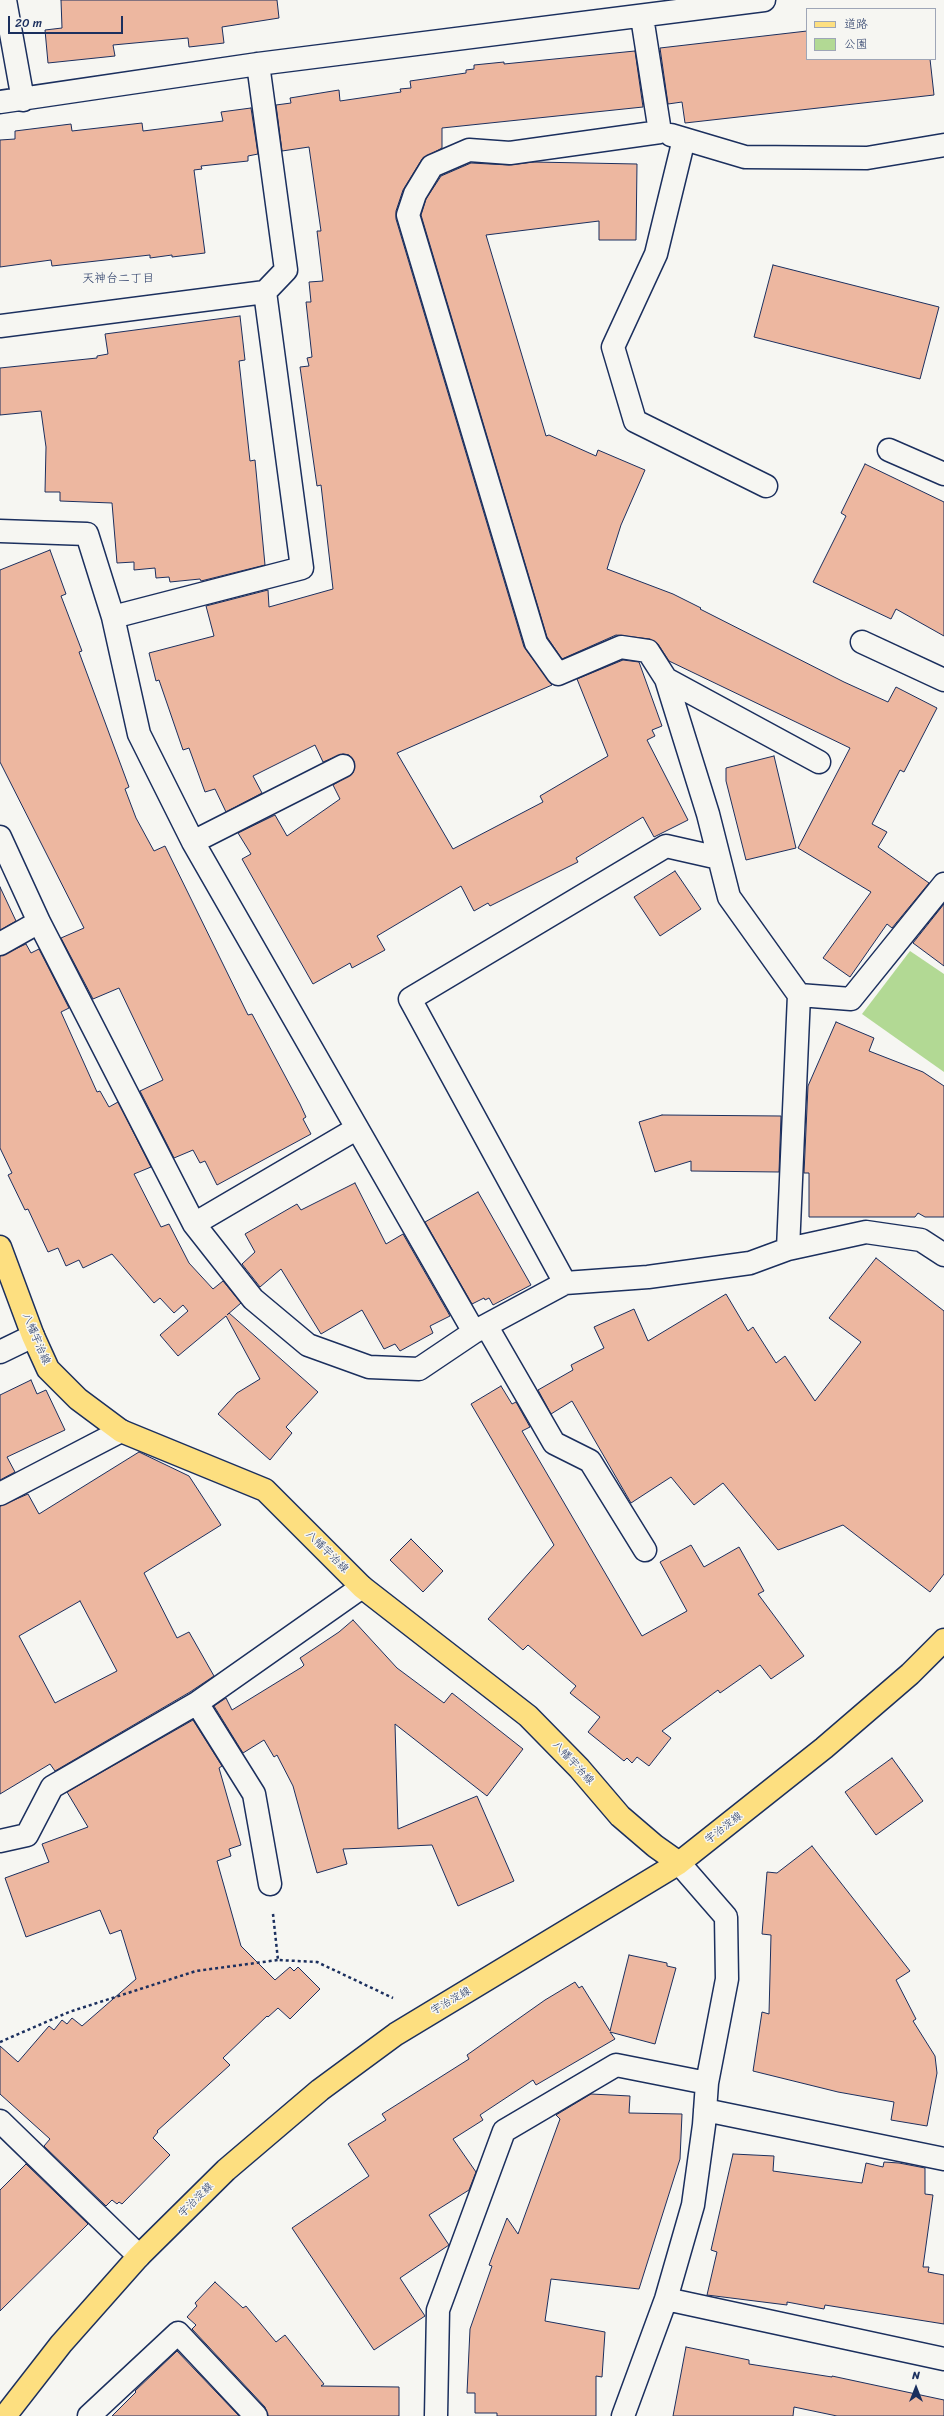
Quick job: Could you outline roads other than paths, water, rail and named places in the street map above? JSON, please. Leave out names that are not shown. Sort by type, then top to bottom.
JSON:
[{"type":"main road","name":"八幡宇治線","points":[[0,1247],[33,1336],[48,1369],[78,1399],[121,1431],[265,1490],[362,1587],[528,1716],[579,1768],[620,1816],[655,1846],[679,1863]]},
{"type":"main road","name":"宇治淀線","points":[[5,2416],[61,2344],[139,2256],[226,2170],[320,2090],[396,2034],[679,1863],[824,1748],[910,1674],[944,1640]]},
{"type":"street","points":[[5,0],[23,100]]},
{"type":"street","points":[[0,102],[23,100],[258,64],[764,0]]},
{"type":"street","points":[[642,16],[660,132]]},
{"type":"street","points":[[0,326],[265,292],[286,270],[258,64]]},
{"type":"street","points":[[788,1249],[800,995],[729,898],[719,858],[666,679],[648,651],[621,647],[558,674],[536,643],[408,215],[415,194],[432,166],[469,150],[510,153],[660,132],[745,157],[867,158],[944,145]]},
{"type":"street","points":[[684,139],[656,254],[613,347],[635,421],[766,486]]},
{"type":"street","points":[[113,618],[302,568],[265,292]]},
{"type":"street","points":[[889,450],[944,474]]},
{"type":"street","points":[[0,531],[87,534],[113,618],[139,734],[193,842],[356,1129],[480,1330],[554,1443],[590,1461],[645,1550]]},
{"type":"street","points":[[862,642],[944,680]]},
{"type":"street","points":[[666,679],[819,762]]},
{"type":"street","points":[[193,842],[343,766]]},
{"type":"street","points":[[0,836],[39,922],[194,1224],[253,1299],[308,1345],[368,1367],[419,1369],[480,1330],[565,1283],[648,1277],[743,1264],[788,1249],[866,1232],[921,1240],[944,1255]]},
{"type":"street","points":[[565,1283],[410,999],[666,846],[719,858]]},
{"type":"street","points":[[800,995],[851,999],[944,884]]},
{"type":"street","points":[[0,944],[39,922]]},
{"type":"street","points":[[194,1224],[356,1129]]},
{"type":"street","points":[[0,1352],[33,1336]]},
{"type":"street","points":[[0,1494],[121,1431]]},
{"type":"street","points":[[0,1841],[27,1835],[52,1787],[197,1703],[362,1587]]},
{"type":"street","points":[[197,1703],[254,1794],[270,1884]]},
{"type":"street","points":[[623,2416],[666,2299],[693,2206],[707,2083],[727,1978],[726,1916],[679,1863]]},
{"type":"street","points":[[436,2416],[438,2310],[504,2131],[616,2065],[707,2083]]},
{"type":"street","points":[[705,2110],[944,2159]]},
{"type":"street","points":[[0,2121],[139,2256]]},
{"type":"street","points":[[666,2299],[944,2359]]},
{"type":"street","points":[[90,2416],[178,2333],[256,2416]]},
{"type":"district","name":"天神台二丁目","points":[[118,279]]}]
